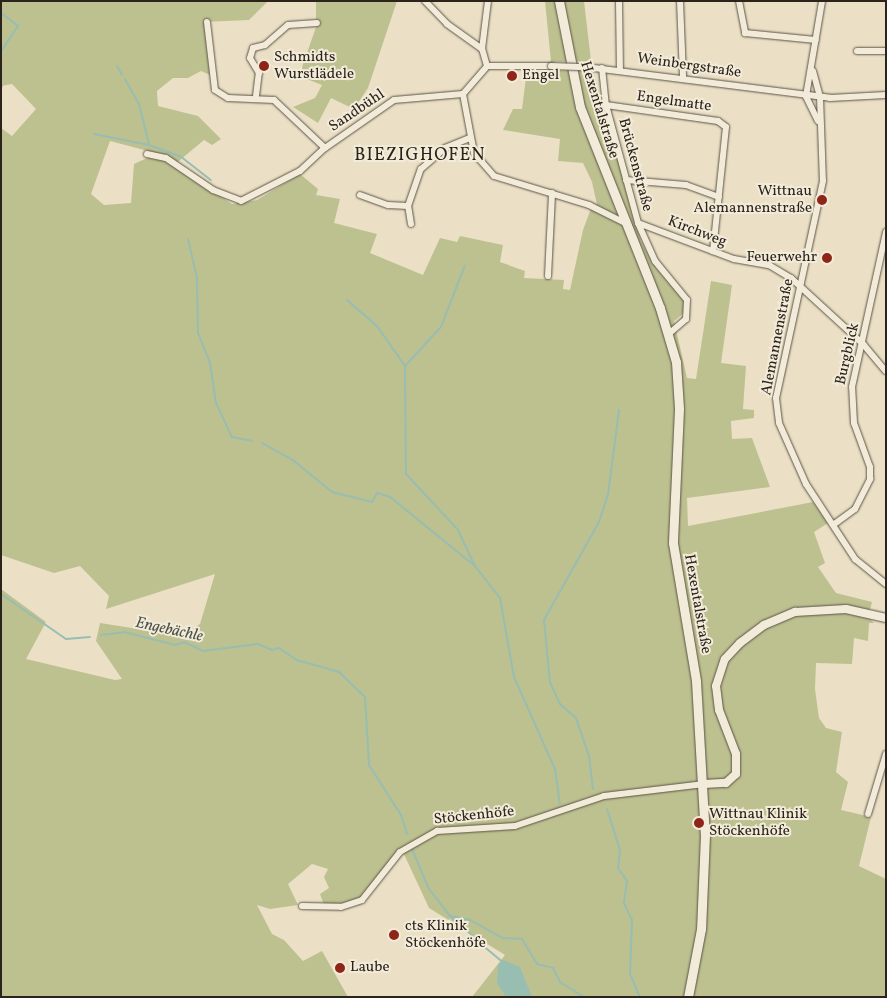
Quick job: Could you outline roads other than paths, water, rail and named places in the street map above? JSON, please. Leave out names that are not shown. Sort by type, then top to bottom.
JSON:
[{"type":"main road","name":"Hexentalstraße","points":[[560,1],[580,107],[669,334],[679,386],[672,543],[696,681],[704,784],[703,901],[688,997]]},
{"type":"street","points":[[425,1],[447,24],[482,49]]},
{"type":"street","points":[[488,1],[482,49],[487,66],[463,94],[470,138],[479,161],[494,176],[590,205],[625,223]]},
{"type":"street","points":[[619,1],[620,69]]},
{"type":"street","points":[[680,1],[683,76]]},
{"type":"street","points":[[739,1],[745,33],[816,40]]},
{"type":"street","name":"Alemannenstraße","points":[[819,122],[806,96],[813,71],[822,1]]},
{"type":"street","name":"Sandbühl","points":[[207,22],[215,90],[228,98],[256,96],[283,106],[325,148],[394,100],[463,94]]},
{"type":"street","points":[[256,96],[259,73],[250,58],[253,48],[265,44],[288,25],[317,23]]},
{"type":"street","points":[[857,51],[886,51]]},
{"type":"street","name":"Weinbergstraße","points":[[487,66],[620,69],[683,76],[806,96],[886,95]]},
{"type":"street","name":"Brückenstraße","points":[[602,68],[606,105],[638,223],[655,261],[687,300],[686,319],[669,334]]},
{"type":"street","name":"Alemannenstraße","points":[[813,71],[820,97],[819,122],[823,181],[776,398],[779,423],[806,484],[833,525],[862,567],[886,584]]},
{"type":"street","name":"Engelmatte","points":[[606,105],[722,123],[727,133],[713,251]]},
{"type":"street","points":[[411,224],[408,206],[421,168],[445,148],[470,138]]},
{"type":"street","points":[[147,154],[166,158],[214,190],[241,201],[300,171],[325,148]]},
{"type":"street","points":[[626,180],[686,185],[719,198]]},
{"type":"street","points":[[548,276],[552,194]]},
{"type":"street","points":[[360,195],[388,205],[408,206]]},
{"type":"street","name":"Kirchweg","points":[[638,223],[713,251],[769,265],[800,287],[863,344],[886,371]]},
{"type":"street","name":"Burgblick","points":[[833,525],[854,509],[870,479],[852,399],[886,232]]},
{"type":"street","points":[[704,784],[726,783],[736,774],[736,754],[716,693],[723,664],[740,643],[764,625],[795,612],[846,609],[886,618]]},
{"type":"street","points":[[868,814],[886,754]]},
{"type":"street","name":"Stöckenhöfe","points":[[302,906],[341,907],[362,900],[400,852],[437,831],[515,826],[604,796],[704,784]]},
{"type":"water","points":[[503,960],[520,967],[532,997],[506,997],[497,983],[498,965]]},
{"type":"waterway","points":[[1,13],[18,26],[1,51]]},
{"type":"waterway","points":[[117,66],[122,75]]},
{"type":"waterway","points":[[125,79],[139,104],[149,144]]},
{"type":"waterway","points":[[94,134],[149,145],[180,156],[211,180]]},
{"type":"waterway","points":[[188,239],[197,278],[198,333],[210,363],[216,403],[232,437],[252,441]]},
{"type":"waterway","points":[[405,366],[441,327],[465,265]]},
{"type":"waterway","points":[[347,300],[377,326],[405,366],[406,474],[458,530],[475,566],[500,598],[514,677],[555,769],[560,804]]},
{"type":"waterway","points":[[593,789],[589,756],[576,718],[560,704],[550,683],[544,620],[599,522],[608,495],[619,410]]},
{"type":"waterway","points":[[262,443],[294,461],[332,492],[372,502],[377,493],[390,497],[475,566]]},
{"type":"waterway","name":"Engebächle","points":[[1,594],[66,639],[90,637]]},
{"type":"waterway","name":"Engebächle","points":[[101,635],[124,632],[175,645],[184,642],[203,651],[258,644],[272,650],[279,648],[297,660],[339,672],[365,697],[369,765],[401,815],[407,834]]},
{"type":"waterway","points":[[607,809],[620,850],[618,868],[627,881],[624,903],[632,920],[630,974],[640,997]]},
{"type":"waterway","name":"Engebächle","points":[[412,849],[429,889],[450,916],[470,920],[503,938],[522,939],[537,964],[553,968],[560,982],[584,997]]},
{"type":"waterway","points":[[450,916],[475,938]]},
{"type":"waterway","points":[[475,939],[501,961]]},
{"type":"place","name":"Schmidts Wurstlädele","points":[[264,66]]},
{"type":"place","name":"Engel","points":[[512,76]]},
{"type":"place","name":"Wittnau Alemannenstraße","points":[[822,200]]},
{"type":"place","name":"Feuerwehr","points":[[827,258]]},
{"type":"place","name":"Wittnau Klinik Stöckenhöfe","points":[[699,823]]},
{"type":"place","name":"cts Klinik Stöckenhöfe","points":[[394,935]]},
{"type":"place","name":"Laube","points":[[340,968]]},
{"type":"district","name":"BIEZIGHOFEN","points":[[420,156]]}]
